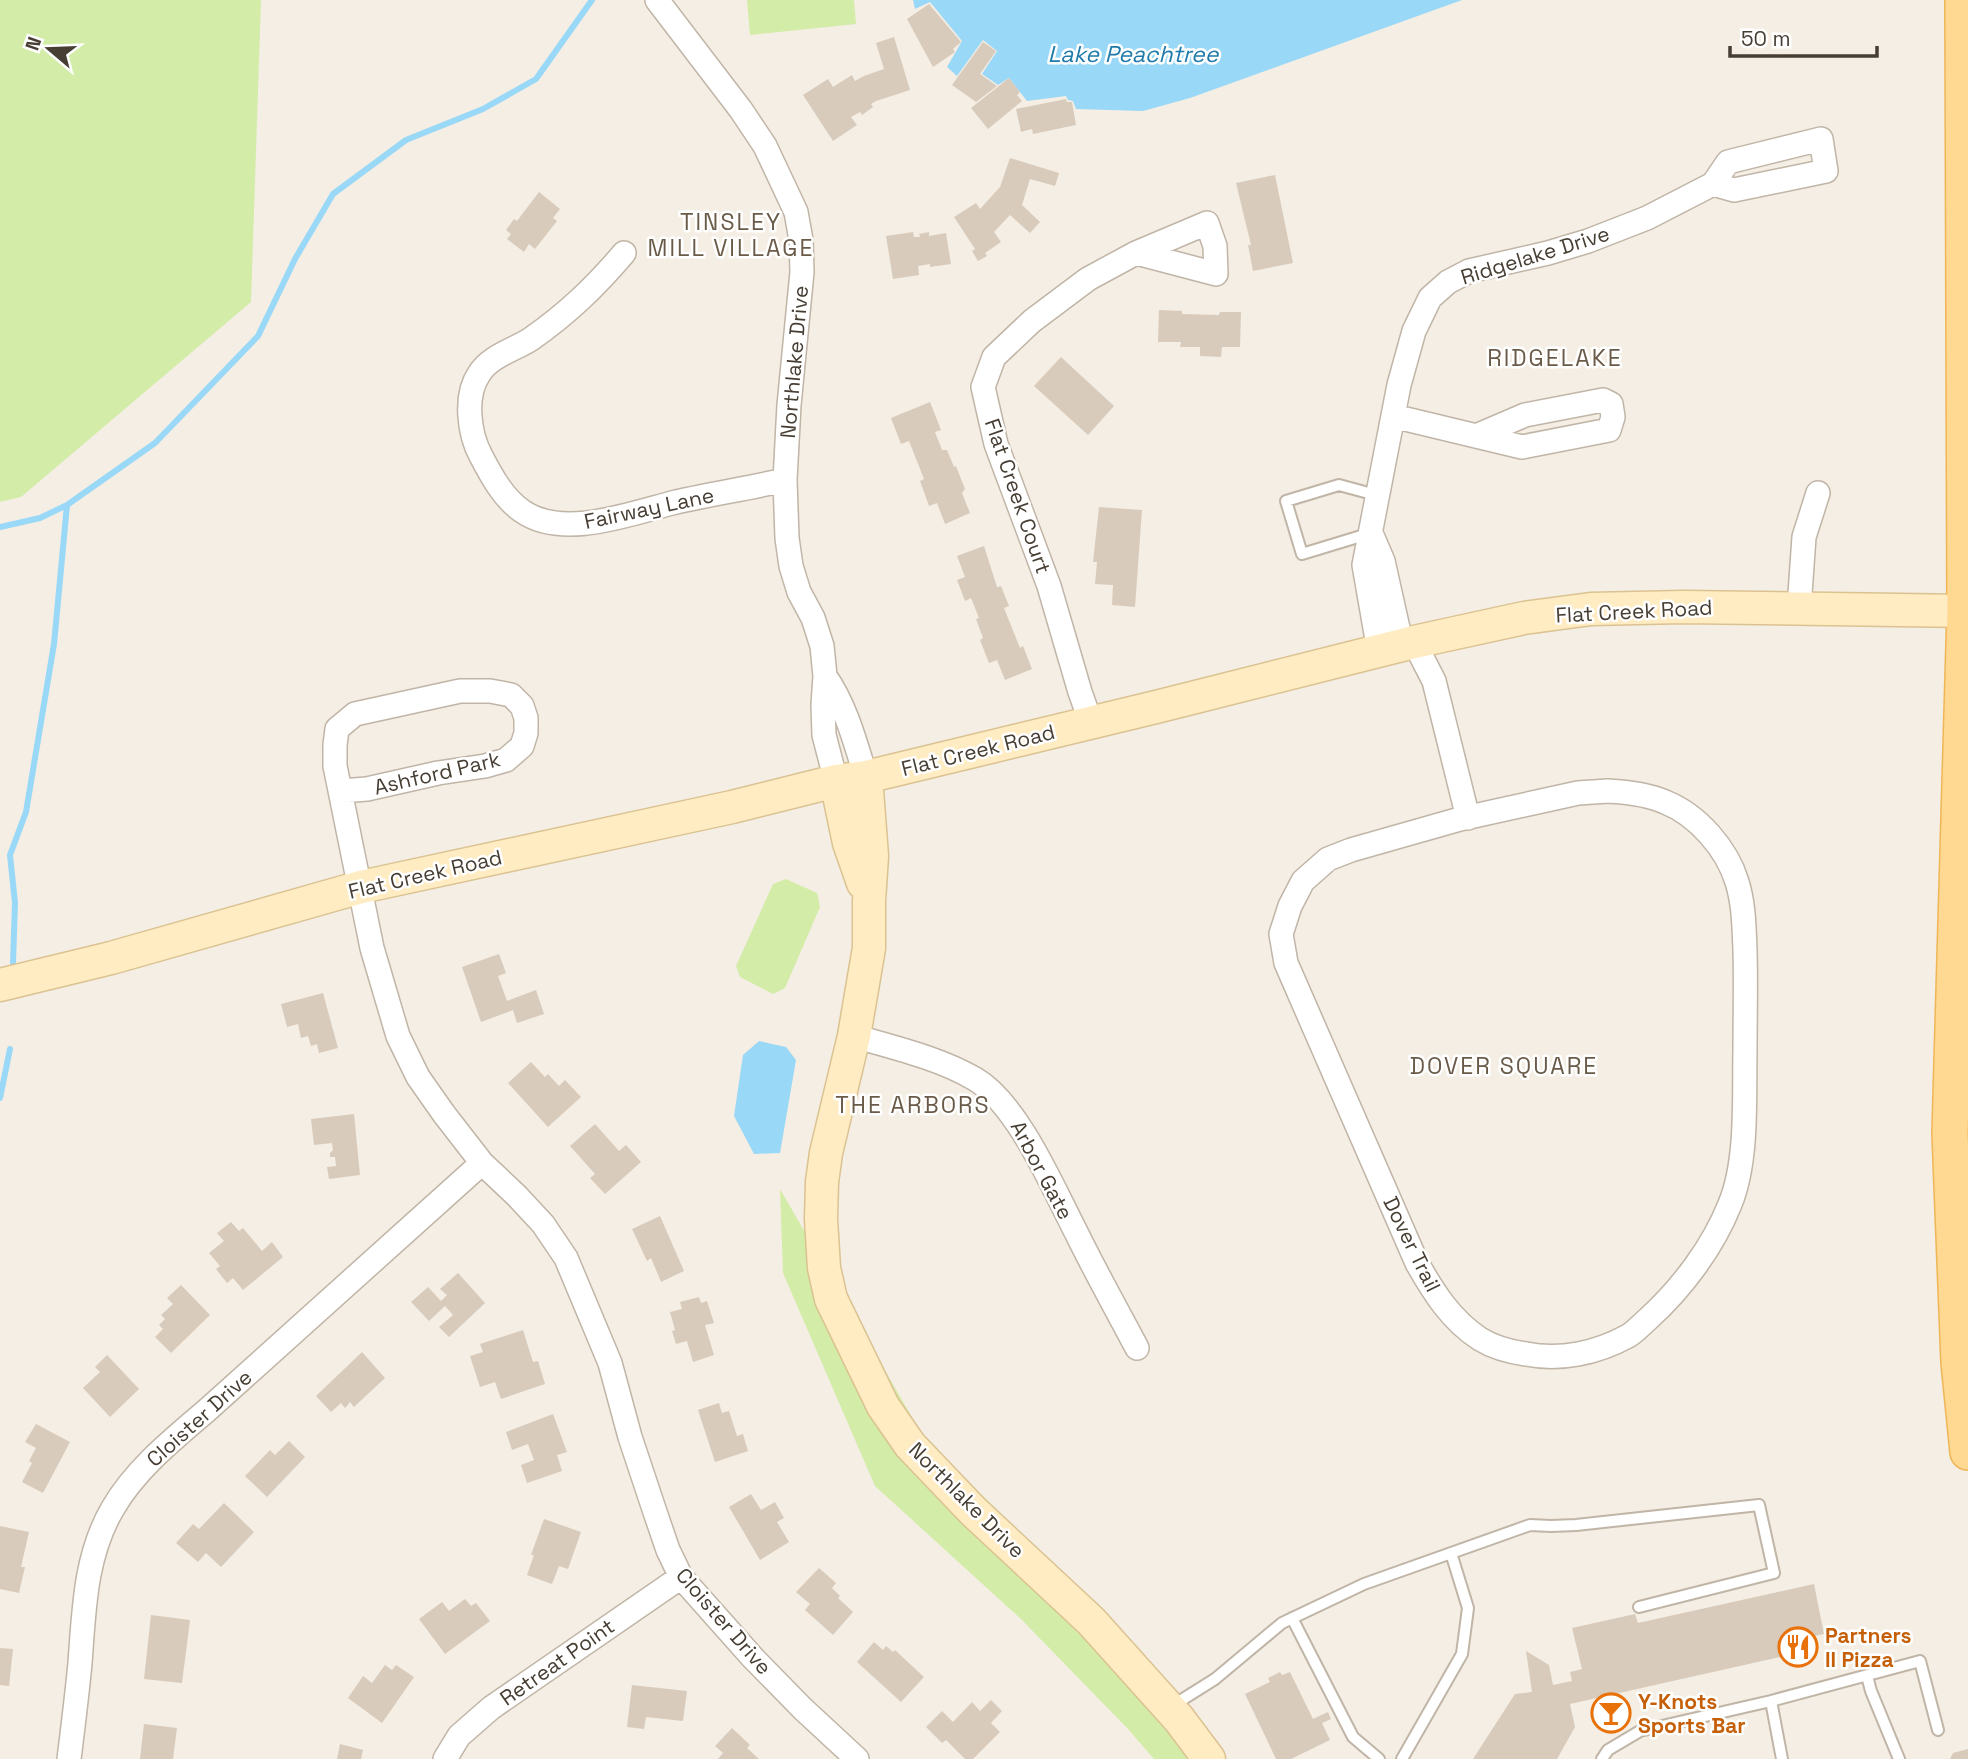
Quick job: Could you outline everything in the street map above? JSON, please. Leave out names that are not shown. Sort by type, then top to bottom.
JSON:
[{"type":"main road","points":[[1962,0],[1966,611],[1950,1133],[1959,1362],[1968,1452]]},
{"type":"street","name":"Northlake Drive","points":[[657,0],[741,110],[765,146],[796,212],[801,240],[802,272],[789,405],[785,480],[787,538],[791,566],[799,592],[813,618],[822,646],[825,676],[824,735],[851,779],[849,843],[869,901],[869,948],[854,1036],[826,1153],[822,1182],[824,1268],[831,1299],[883,1406],[910,1445],[973,1511],[1091,1621],[1169,1708],[1209,1759]]},
{"type":"street","name":"Ridgelake Drive","points":[[1398,646],[1364,565],[1399,385],[1414,331],[1430,298],[1448,282],[1469,271],[1588,241],[1647,218],[1713,184]]},
{"type":"street","name":"Fairway Lane","points":[[624,253],[573,307],[529,340],[490,362],[480,372],[472,386],[472,431],[479,453],[494,478],[523,512],[562,523],[614,519],[677,502],[785,480]]},
{"type":"street","name":"Flat Creek Court","points":[[1091,723],[1049,586],[996,444],[983,387],[994,357],[1032,321],[1088,279],[1136,253]]},
{"type":"street","points":[[1393,416],[1476,436],[1522,447],[1609,430],[1613,417],[1611,404],[1603,400],[1525,415],[1476,436]]},
{"type":"street","points":[[1799,608],[1804,537],[1818,493]]},
{"type":"street","name":"Flat Creek Road","points":[[0,985],[111,958],[361,887],[718,810],[1524,618],[1591,609],[1683,607],[1966,611]]},
{"type":"street","points":[[1398,646],[1434,681],[1468,818]]},
{"type":"street","name":"Ashford Park","points":[[341,791],[367,789],[506,760],[522,746],[526,733],[526,718],[522,706],[511,695],[490,691],[460,691],[355,714],[337,729],[335,766],[361,887]]},
{"type":"street","name":"Dover Trail","points":[[1578,793],[1637,793],[1666,802],[1711,835],[1729,860],[1738,884],[1744,919],[1744,1101],[1740,1168],[1731,1202],[1701,1257],[1667,1302],[1630,1335],[1601,1349],[1572,1356],[1544,1358],[1513,1352],[1482,1341],[1457,1321],[1437,1298],[1417,1263],[1286,963],[1281,934],[1290,906],[1303,881],[1328,859],[1399,835],[1468,818],[1578,793]]},
{"type":"street","name":"Cloister Drive","points":[[361,887],[372,948],[398,1036],[418,1077],[482,1163],[543,1224],[566,1258],[610,1363],[630,1437],[668,1550],[681,1577],[803,1709],[857,1759]]},
{"type":"street","name":"Arbor Gate","points":[[854,1036],[950,1067],[977,1080],[995,1095],[1011,1113],[1037,1158],[1137,1348]]},
{"type":"street","name":"Cloister Drive","points":[[69,1759],[90,1568],[98,1539],[113,1507],[137,1475],[169,1443],[482,1163]]},
{"type":"street","name":"Retreat Point","points":[[445,1759],[459,1736],[491,1708],[681,1577]]},
{"type":"lane","points":[[1371,533],[1302,554],[1286,501],[1339,485],[1376,495]]},
{"type":"lane","points":[[1169,1708],[1215,1679],[1282,1623],[1364,1584],[1530,1525],[1576,1525],[1759,1505],[1774,1573],[1639,1607]]},
{"type":"lane","points":[[1402,1759],[1462,1654],[1468,1608],[1451,1553]]},
{"type":"lane","points":[[1292,1618],[1353,1737],[1379,1759]]},
{"type":"lane","points":[[1602,1759],[1608,1750],[1640,1731],[1770,1701],[1920,1661],[1938,1730]]},
{"type":"lane","points":[[1867,1676],[1899,1759]]},
{"type":"lane","points":[[1770,1701],[1782,1759]]},
{"type":"green space","points":[[0,0],[261,0],[251,302],[21,497],[0,502]]},
{"type":"green space","points":[[747,0],[854,0],[856,24],[750,35]]},
{"type":"green space","points":[[786,879],[817,893],[820,907],[785,988],[773,994],[740,977],[736,966],[773,884]]},
{"type":"green space","points":[[780,1189],[924,1438],[1100,1611],[1222,1759],[1154,1759],[1021,1619],[875,1486],[783,1273]]},
{"type":"water","name":"Lake Peachtree","points":[[913,0],[1462,0],[1190,98],[1143,111],[1076,109],[1073,101],[1066,96],[1027,101],[1009,78],[998,85],[982,74],[997,51],[983,40],[957,76],[947,67],[962,41],[930,2],[915,9]]},
{"type":"water","points":[[759,1041],[786,1047],[796,1060],[780,1153],[754,1154],[734,1116],[743,1055]]},
{"type":"building","points":[[929,4],[961,42],[953,49],[955,52],[933,67],[907,19]]},
{"type":"building","points":[[894,37],[910,90],[876,101],[871,104],[873,107],[862,115],[860,112],[851,117],[857,125],[833,141],[803,95],[828,79],[833,87],[852,75],[855,81],[884,69],[876,43]]},
{"type":"building","points":[[983,42],[996,51],[980,74],[997,86],[976,102],[952,85]]},
{"type":"building","points":[[1009,78],[1020,92],[1017,95],[1022,101],[988,129],[971,108]]},
{"type":"building","points":[[1066,99],[1067,102],[1072,102],[1076,125],[1033,134],[1032,129],[1021,132],[1016,109]]},
{"type":"building","points":[[1010,158],[1059,173],[1055,186],[1030,179],[1022,205],[1040,222],[1030,233],[1010,215],[994,232],[1001,242],[978,261],[972,251],[975,249],[954,217],[976,203],[980,209],[1000,187]]},
{"type":"building","points":[[1275,175],[1293,263],[1253,271],[1248,245],[1251,245],[1236,183]]},
{"type":"building","points":[[539,192],[560,209],[553,218],[557,221],[535,249],[529,244],[524,252],[507,239],[511,234],[506,230],[514,219],[517,221]]},
{"type":"building","points":[[913,232],[914,237],[929,232],[929,236],[946,233],[951,264],[918,266],[919,275],[893,279],[886,236]]},
{"type":"building","points":[[1159,310],[1219,315],[1220,312],[1241,312],[1240,347],[1222,347],[1221,357],[1200,356],[1200,347],[1180,347],[1181,342],[1158,342]]},
{"type":"building","points":[[1061,357],[1114,406],[1088,435],[1034,386]]},
{"type":"building","points":[[930,402],[941,430],[935,432],[942,450],[947,450],[954,467],[956,466],[970,513],[945,524],[937,503],[929,506],[920,481],[924,479],[909,441],[901,444],[891,418]]},
{"type":"building","points":[[1099,507],[1142,510],[1135,607],[1112,605],[1113,585],[1095,584],[1097,562],[1093,562]]},
{"type":"building","points":[[984,546],[997,587],[1001,586],[1009,606],[1004,608],[1020,648],[1023,646],[1032,669],[1005,680],[997,660],[989,663],[980,640],[983,638],[976,619],[979,618],[971,598],[965,601],[957,580],[965,577],[957,556]]},
{"type":"building","points":[[499,954],[506,973],[498,976],[507,1001],[536,990],[544,1014],[517,1023],[513,1010],[481,1022],[462,967]]},
{"type":"building","points":[[323,993],[338,1048],[319,1053],[317,1044],[311,1046],[308,1036],[301,1038],[298,1024],[287,1027],[281,1004]]},
{"type":"building","points":[[531,1062],[545,1077],[548,1074],[559,1086],[565,1080],[581,1097],[548,1127],[508,1083]]},
{"type":"building","points":[[354,1114],[360,1175],[329,1179],[327,1167],[336,1166],[335,1157],[330,1157],[332,1143],[314,1145],[311,1119]]},
{"type":"building","points":[[595,1124],[619,1151],[626,1145],[641,1162],[605,1194],[590,1178],[595,1174],[570,1146]]},
{"type":"building","points":[[660,1216],[684,1271],[661,1282],[651,1258],[647,1261],[632,1229]]},
{"type":"building","points":[[231,1222],[239,1231],[243,1228],[262,1251],[272,1242],[283,1257],[243,1290],[233,1278],[227,1283],[216,1269],[220,1266],[209,1253],[224,1241],[217,1233]]},
{"type":"building","points":[[458,1273],[485,1303],[449,1337],[439,1327],[453,1315],[445,1306],[429,1321],[411,1302],[428,1287],[441,1301],[447,1295],[440,1289]]},
{"type":"building","points":[[181,1285],[210,1315],[171,1353],[155,1337],[163,1329],[159,1325],[165,1319],[161,1315],[173,1304],[167,1298]]},
{"type":"building","points":[[699,1297],[701,1303],[707,1301],[714,1323],[705,1325],[714,1355],[693,1362],[687,1341],[676,1344],[670,1312],[682,1309],[680,1302]]},
{"type":"building","points":[[523,1330],[533,1362],[538,1361],[545,1384],[501,1399],[495,1382],[480,1387],[470,1356],[483,1352],[480,1344]]},
{"type":"building","points":[[362,1352],[385,1378],[354,1407],[350,1402],[345,1408],[341,1403],[331,1412],[316,1396]]},
{"type":"building","points":[[107,1355],[139,1389],[110,1417],[83,1388],[100,1372],[95,1367]]},
{"type":"building","points":[[719,1403],[722,1413],[729,1411],[737,1436],[743,1434],[748,1451],[715,1462],[698,1410]]},
{"type":"building","points":[[553,1414],[567,1452],[557,1455],[562,1471],[527,1483],[521,1465],[534,1460],[528,1444],[512,1450],[506,1432]]},
{"type":"building","points":[[36,1424],[70,1442],[43,1493],[22,1482],[36,1448],[25,1442]]},
{"type":"building","points":[[289,1441],[305,1457],[267,1497],[245,1476],[270,1450],[275,1455]]},
{"type":"building","points":[[751,1494],[761,1510],[775,1502],[784,1518],[777,1522],[789,1542],[760,1560],[729,1507]]},
{"type":"building","points":[[224,1503],[254,1532],[221,1567],[206,1553],[198,1562],[176,1543],[193,1524],[199,1529]]},
{"type":"building","points":[[544,1519],[581,1532],[568,1569],[559,1566],[552,1584],[527,1575]]},
{"type":"building","points":[[0,1526],[29,1532],[21,1567],[25,1567],[19,1593],[0,1589]]},
{"type":"building","points":[[819,1568],[836,1583],[832,1588],[853,1612],[833,1635],[805,1610],[810,1604],[796,1592]]},
{"type":"building","points":[[1814,1584],[1824,1634],[1804,1638],[1807,1651],[1570,1704],[1575,1727],[1557,1759],[1473,1759],[1515,1694],[1532,1692],[1526,1651],[1549,1665],[1553,1685],[1572,1681],[1570,1672],[1582,1669],[1572,1628],[1635,1614],[1638,1623]]},
{"type":"building","points":[[465,1599],[471,1606],[476,1603],[490,1621],[445,1654],[419,1619],[442,1602],[449,1611]]},
{"type":"building","points":[[151,1615],[190,1620],[182,1683],[144,1679]]},
{"type":"building","points":[[874,1642],[883,1650],[886,1646],[893,1652],[895,1650],[924,1677],[901,1702],[857,1662]]},
{"type":"building","points":[[0,1648],[13,1649],[9,1686],[0,1685]]},
{"type":"building","points":[[385,1665],[392,1670],[396,1665],[414,1677],[382,1723],[348,1698],[363,1676],[372,1683]]},
{"type":"building","points":[[1280,1672],[1282,1675],[1290,1672],[1313,1719],[1328,1712],[1331,1719],[1322,1723],[1330,1740],[1291,1759],[1276,1759],[1245,1694],[1270,1682],[1268,1678]]},
{"type":"building","points":[[632,1685],[687,1691],[683,1721],[646,1717],[644,1729],[627,1727]]},
{"type":"building","points":[[991,1700],[1002,1711],[991,1723],[1000,1732],[973,1759],[965,1759],[946,1740],[942,1743],[926,1727],[942,1711],[953,1722],[972,1702],[980,1711]]},
{"type":"building","points":[[144,1724],[177,1728],[173,1759],[140,1759]]},
{"type":"building","points":[[732,1728],[750,1745],[747,1748],[759,1759],[718,1759],[723,1753],[715,1746]]},
{"type":"building","points":[[340,1744],[363,1750],[361,1759],[337,1759]]},
{"type":"building","points":[[1968,1749],[1968,1759],[1950,1759],[1953,1753]]},
{"type":"waterway","points":[[0,527],[40,518],[67,505],[155,443],[258,336],[295,259],[333,194],[406,140],[483,109],[536,79],[592,0]]},
{"type":"waterway","points":[[13,963],[15,903],[10,855],[26,812],[54,644],[67,505]]},
{"type":"waterway","points":[[0,1098],[10,1049]]},
{"type":"place","name":"Partners II Pizza","points":[[1798,1647]]},
{"type":"place","name":"Y-Knots Sports Bar","points":[[1611,1713]]},
{"type":"district","name":"TINSLEY MILL VILLAGE","points":[[731,235]]},
{"type":"district","name":"RIDGELAKE","points":[[1555,358]]},
{"type":"district","name":"DOVER SQUARE","points":[[1504,1066]]},
{"type":"district","name":"THE ARBORS","points":[[913,1105]]}]
